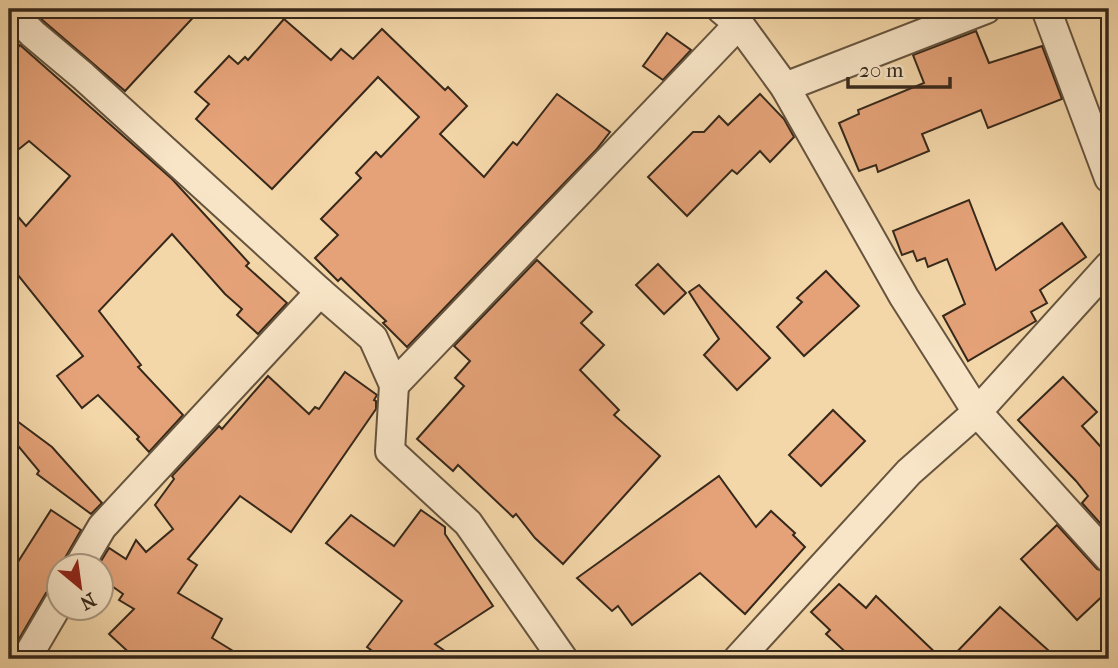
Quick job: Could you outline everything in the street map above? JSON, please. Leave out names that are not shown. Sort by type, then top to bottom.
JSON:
[{"type":"street","points":[[785,87],[986,9]]},
{"type":"street","points":[[1046,9],[1109,178]]},
{"type":"street","points":[[9,10],[373,338],[394,385],[390,451],[468,523],[564,659]]},
{"type":"street","points":[[394,385],[730,16],[785,87],[904,297],[977,412],[1109,558]]},
{"type":"street","points":[[738,659],[909,472],[977,412],[1109,266]]},
{"type":"street","points":[[87,552],[102,527],[320,292]]},
{"type":"street","points":[[26,659],[48,622]]},
{"type":"building","points":[[47,9],[201,9],[125,91],[40,18]]},
{"type":"building","points":[[284,19],[331,60],[341,49],[353,59],[382,29],[445,90],[448,87],[467,106],[440,134],[484,177],[513,142],[517,145],[557,94],[610,132],[596,150],[407,347],[383,323],[386,321],[341,278],[338,281],[315,258],[338,235],[321,219],[361,178],[356,173],[376,152],[381,157],[419,117],[378,77],[272,189],[196,119],[209,104],[195,92],[229,56],[238,64],[245,57],[248,60]]},
{"type":"building","points":[[976,31],[989,63],[1042,46],[1062,99],[988,128],[981,110],[922,134],[929,151],[878,172],[876,165],[859,171],[839,123],[859,114],[858,110],[924,83],[913,55]]},
{"type":"building","points":[[667,33],[691,50],[663,80],[643,66]]},
{"type":"building","points":[[20,45],[172,179],[249,263],[246,266],[287,303],[258,334],[237,315],[242,309],[225,294],[172,234],[99,311],[141,365],[138,367],[183,415],[149,452],[137,439],[139,437],[98,395],[82,408],[57,376],[83,356],[9,264],[9,206],[26,226],[70,176],[29,141],[9,157],[9,59]]},
{"type":"building","points":[[760,94],[784,119],[794,137],[770,162],[760,151],[737,174],[732,170],[687,216],[648,177],[693,132],[704,132],[719,116],[728,125]]},
{"type":"building","points":[[969,200],[996,270],[1062,223],[1086,257],[1040,290],[1047,303],[1031,312],[1036,321],[968,361],[943,316],[965,304],[947,259],[928,267],[925,258],[917,261],[913,251],[902,255],[893,231]]},
{"type":"building","points":[[537,260],[592,312],[581,323],[604,345],[580,370],[619,410],[614,415],[660,456],[563,564],[535,538],[516,514],[513,517],[458,465],[453,471],[417,439],[464,386],[455,378],[470,361],[454,346]]},
{"type":"building","points":[[658,264],[686,293],[664,314],[636,285]]},
{"type":"building","points":[[826,271],[859,306],[804,356],[777,327],[802,302],[797,298]]},
{"type":"building","points":[[699,285],[770,358],[737,390],[704,355],[719,339],[689,292]]},
{"type":"building","points":[[345,372],[377,395],[374,400],[376,409],[291,532],[240,496],[188,559],[197,565],[178,593],[222,619],[212,638],[246,659],[136,659],[109,634],[134,609],[119,600],[123,594],[116,589],[116,553],[126,559],[136,540],[146,552],[173,529],[155,505],[174,479],[172,476],[219,426],[222,429],[268,376],[309,414],[315,407],[319,409]]},
{"type":"building","points":[[1063,377],[1097,412],[1082,426],[1109,456],[1109,533],[1082,503],[1088,496],[1076,481],[1018,420]]},
{"type":"building","points":[[833,410],[865,441],[821,486],[789,455]]},
{"type":"building","points":[[9,415],[52,447],[102,503],[91,514],[37,474],[39,471],[9,435]]},
{"type":"building","points":[[719,476],[756,527],[771,511],[795,533],[793,535],[805,547],[745,614],[700,573],[632,625],[618,606],[612,611],[577,578]]},
{"type":"building","points":[[51,510],[81,530],[68,552],[46,552],[46,593],[9,656],[9,576]]},
{"type":"building","points":[[421,510],[445,527],[445,534],[493,606],[435,644],[456,659],[383,659],[367,647],[402,601],[326,543],[351,515],[394,546]]},
{"type":"building","points":[[1057,525],[1097,569],[1109,574],[1109,590],[1077,620],[1021,559]]},
{"type":"building","points":[[839,584],[866,608],[876,596],[942,659],[853,659],[826,634],[830,630],[811,612]]},
{"type":"building","points":[[1000,607],[1058,659],[950,659]]}]
